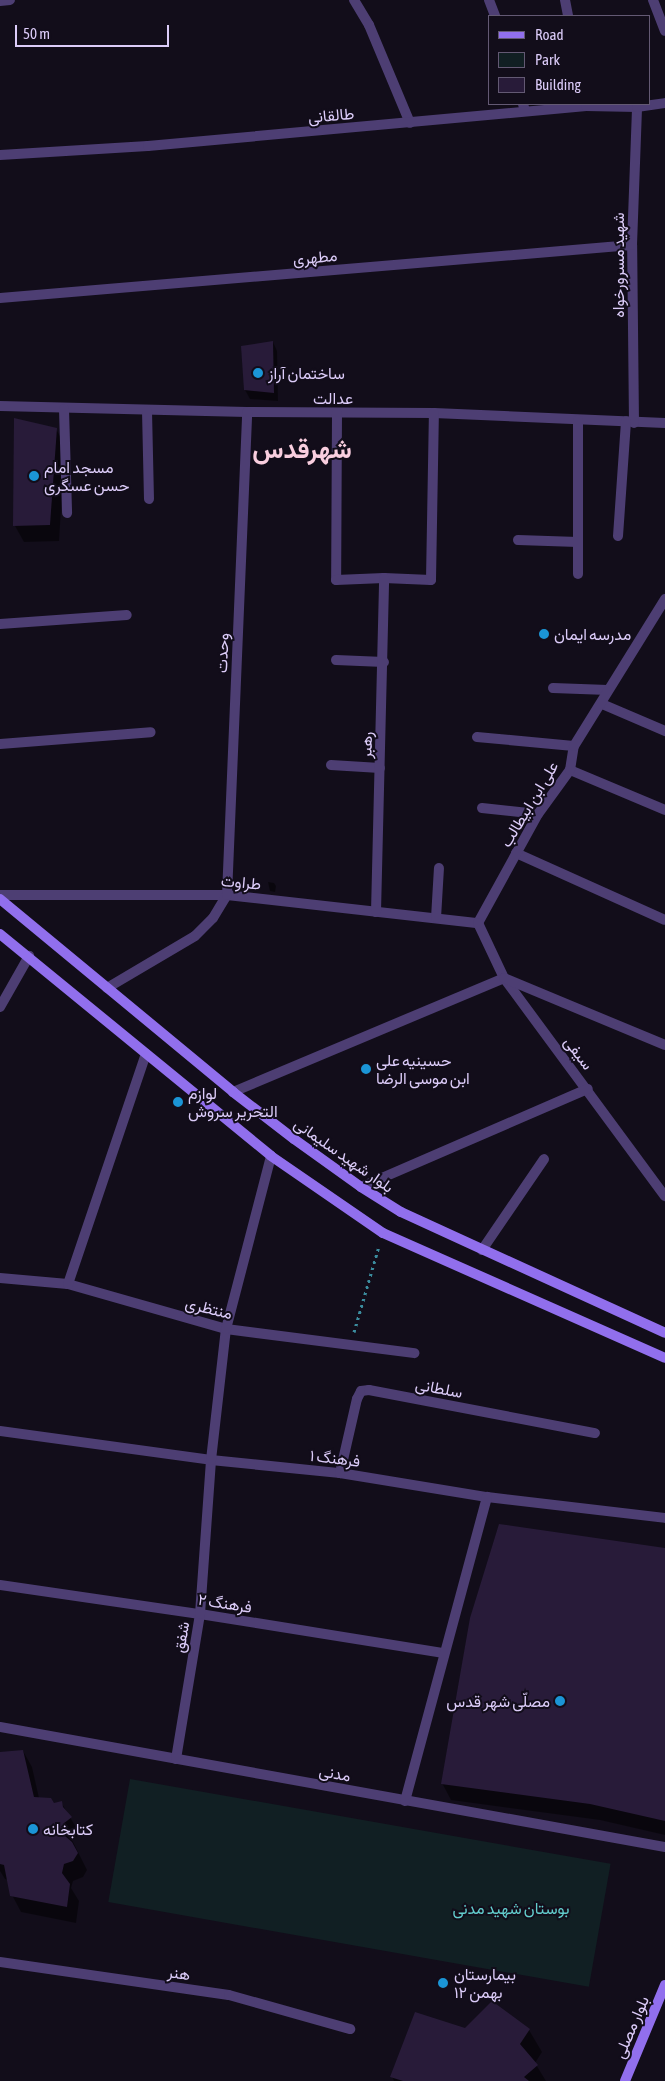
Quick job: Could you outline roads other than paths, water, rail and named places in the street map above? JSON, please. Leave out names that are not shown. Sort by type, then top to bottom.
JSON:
[{"type":"main road","name":"بلوار شهید سلیمانی","points":[[0,897],[233,1092],[361,1187],[401,1212],[665,1333]]},
{"type":"main road","points":[[0,934],[271,1156],[383,1233],[665,1358]]},
{"type":"main road","name":"بلوار مصلی","points":[[625,2081],[665,1985]]},
{"type":"street","points":[[0,1],[10,0]]},
{"type":"street","points":[[354,0],[369,25],[410,122]]},
{"type":"street","points":[[489,0],[495,15]]},
{"type":"street","points":[[565,0],[568,15]]},
{"type":"street","points":[[653,0],[665,31]]},
{"type":"street","name":"طالقانی","points":[[0,155],[148,146],[410,122],[524,108],[586,105],[637,108],[665,103]]},
{"type":"street","name":"شهید مسرورخواه","points":[[618,536],[630,422],[632,245],[637,108]]},
{"type":"street","name":"مطهری","points":[[0,298],[632,245]]},
{"type":"street","name":"عدالت","points":[[0,406],[147,411],[434,413],[665,423]]},
{"type":"street","points":[[64,409],[67,513]]},
{"type":"street","points":[[147,411],[149,499]]},
{"type":"street","name":"وحدت","points":[[226,895],[247,412]]},
{"type":"street","points":[[337,413],[336,580],[384,578],[430,580],[434,413]]},
{"type":"street","points":[[578,420],[578,574]]},
{"type":"street","points":[[518,540],[578,542]]},
{"type":"street","name":"رهبر","points":[[376,912],[384,662],[384,578]]},
{"type":"street","name":"علی ابن ابیطالب","points":[[478,923],[538,814],[570,770],[574,746],[602,704],[608,690],[665,599]]},
{"type":"street","points":[[0,624],[127,614]]},
{"type":"street","points":[[336,660],[384,662]]},
{"type":"street","points":[[554,688],[608,690]]},
{"type":"street","points":[[602,704],[665,731]]},
{"type":"street","points":[[0,744],[151,732]]},
{"type":"street","points":[[477,737],[574,746]]},
{"type":"street","points":[[331,765],[380,768]]},
{"type":"street","points":[[570,770],[665,810]]},
{"type":"street","points":[[482,808],[538,814]]},
{"type":"street","points":[[516,853],[665,920]]},
{"type":"street","points":[[436,918],[439,868]]},
{"type":"street","points":[[107,988],[195,936],[214,918],[226,895]]},
{"type":"street","name":"طراوت","points":[[0,897],[226,895],[478,923]]},
{"type":"street","name":"سیفی","points":[[478,923],[504,978],[665,1196]]},
{"type":"street","points":[[0,1007],[29,956]]},
{"type":"street","points":[[233,1092],[504,978],[665,1045]]},
{"type":"street","points":[[68,1284],[146,1054]]},
{"type":"street","points":[[361,1187],[588,1090]]},
{"type":"street","name":"شفق","points":[[176,1758],[200,1614],[211,1460],[226,1329],[271,1156]]},
{"type":"street","points":[[482,1250],[544,1159]]},
{"type":"street","name":"منتظری","points":[[0,1278],[68,1284],[226,1329],[414,1353]]},
{"type":"street","name":"سلطانی","points":[[340,1473],[357,1399],[361,1391],[369,1390],[595,1433]]},
{"type":"street","name":"فرهنگ ۱","points":[[0,1431],[211,1460],[340,1473],[487,1497],[665,1518]]},
{"type":"street","points":[[405,1802],[487,1497]]},
{"type":"street","name":"فرهنگ ۲","points":[[0,1585],[200,1614],[444,1653]]},
{"type":"street","name":"مدنی","points":[[0,1726],[405,1802],[665,1847]]},
{"type":"street","name":"هنر","points":[[0,1962],[229,1995],[350,2029]]},
{"type":"place","name":"ساختمان آراز","points":[[258,373]]},
{"type":"place","name":"مسجد امام حسن عسگری","points":[[34,476]]},
{"type":"place","name":"مدرسه ایمان","points":[[544,634]]},
{"type":"place","name":"حسینیه علی ابن موسی الرضا","points":[[366,1069]]},
{"type":"place","name":"لوازم التحریر سروش","points":[[178,1102]]},
{"type":"place","name":"مصلّی شهر قدس","points":[[560,1701]]},
{"type":"place","name":"کتابخانه","points":[[33,1829]]},
{"type":"place","name":"بیمارستان ۱۲ بهمن","points":[[443,1983]]},
{"type":"district","name":"شهرقدس","points":[[302,450]]},
{"type":"park label","name":"بوستان شهید مدنی","points":[[511,1908]]}]
